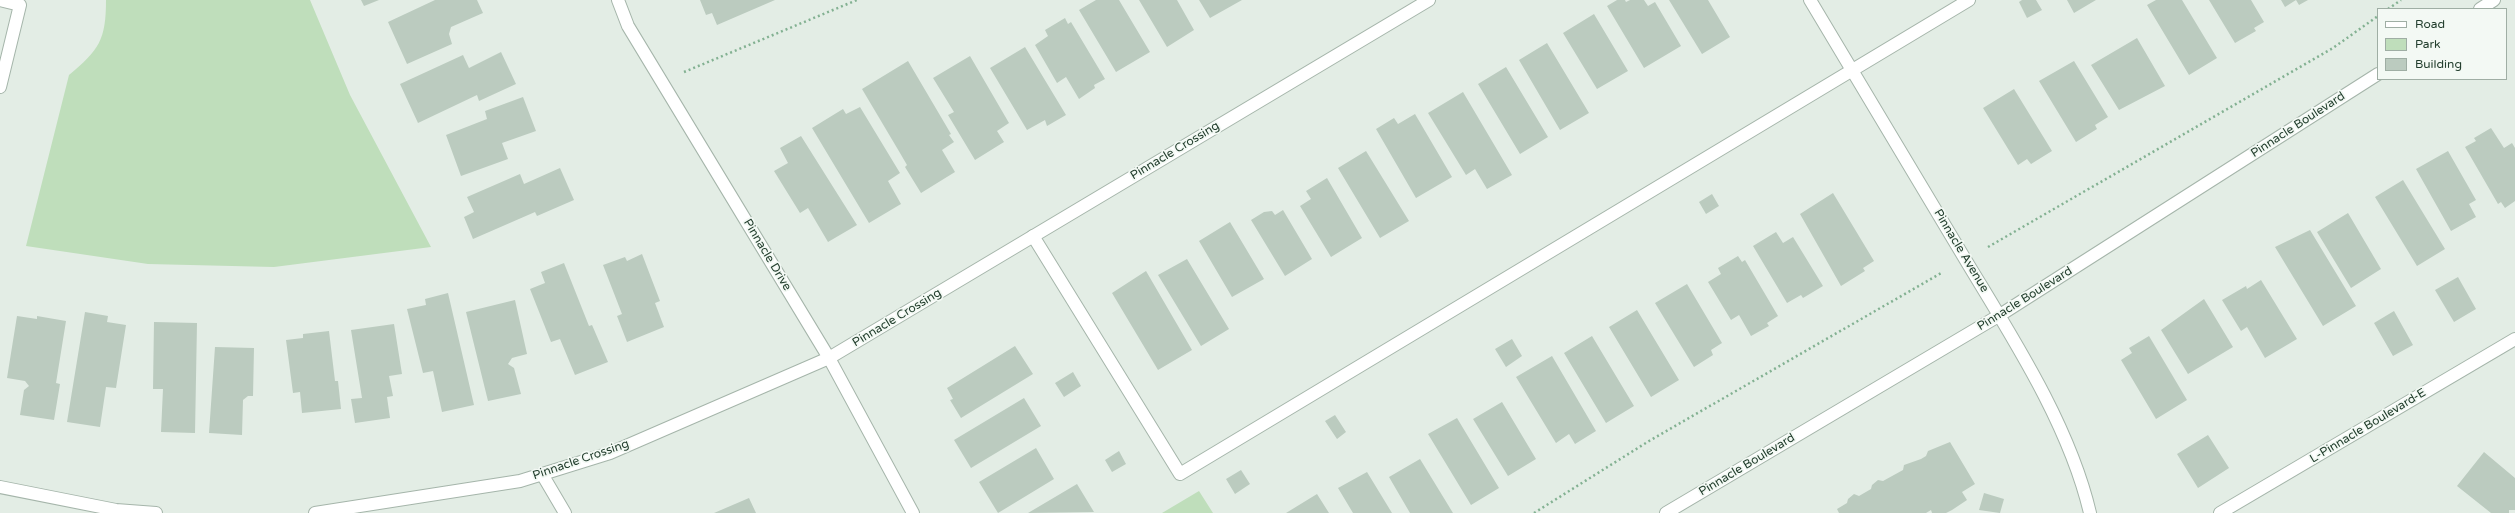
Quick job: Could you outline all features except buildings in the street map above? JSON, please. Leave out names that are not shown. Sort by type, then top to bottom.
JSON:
[{"type":"street","points":[[0,0],[20,5],[0,87]]},
{"type":"street","name":"Pinnacle Drive","points":[[618,0],[628,26],[830,358],[912,513]]},
{"type":"street","name":"Pinnacle Crossing","points":[[315,513],[520,481],[610,453],[830,358],[1429,0]]},
{"type":"street","name":"Pinnacle Avenue","points":[[1810,0],[2000,316],[2056,420],[2085,491],[2090,513]]},
{"type":"street","points":[[1033,236],[1180,474],[1969,0]]},
{"type":"street","points":[[2482,8],[2494,0]]},
{"type":"street","name":"Pinnacle Boulevard","points":[[1666,513],[2000,316],[2377,75]]},
{"type":"street","name":"L-Pinnacle Boulevard-E","points":[[2220,513],[2515,339]]},
{"type":"street","points":[[542,474],[565,513]]},
{"type":"street","points":[[0,487],[116,510],[156,513]]},
{"type":"path","points":[[681,74],[857,0]]},
{"type":"path","points":[[2389,8],[2401,0]]},
{"type":"green space","points":[[106,0],[310,0],[350,95],[431,247],[274,267],[148,264],[26,246],[69,75],[94,51],[99,43],[106,14]]},
{"type":"green space","points":[[1199,491],[1213,513],[1162,513]]}]
